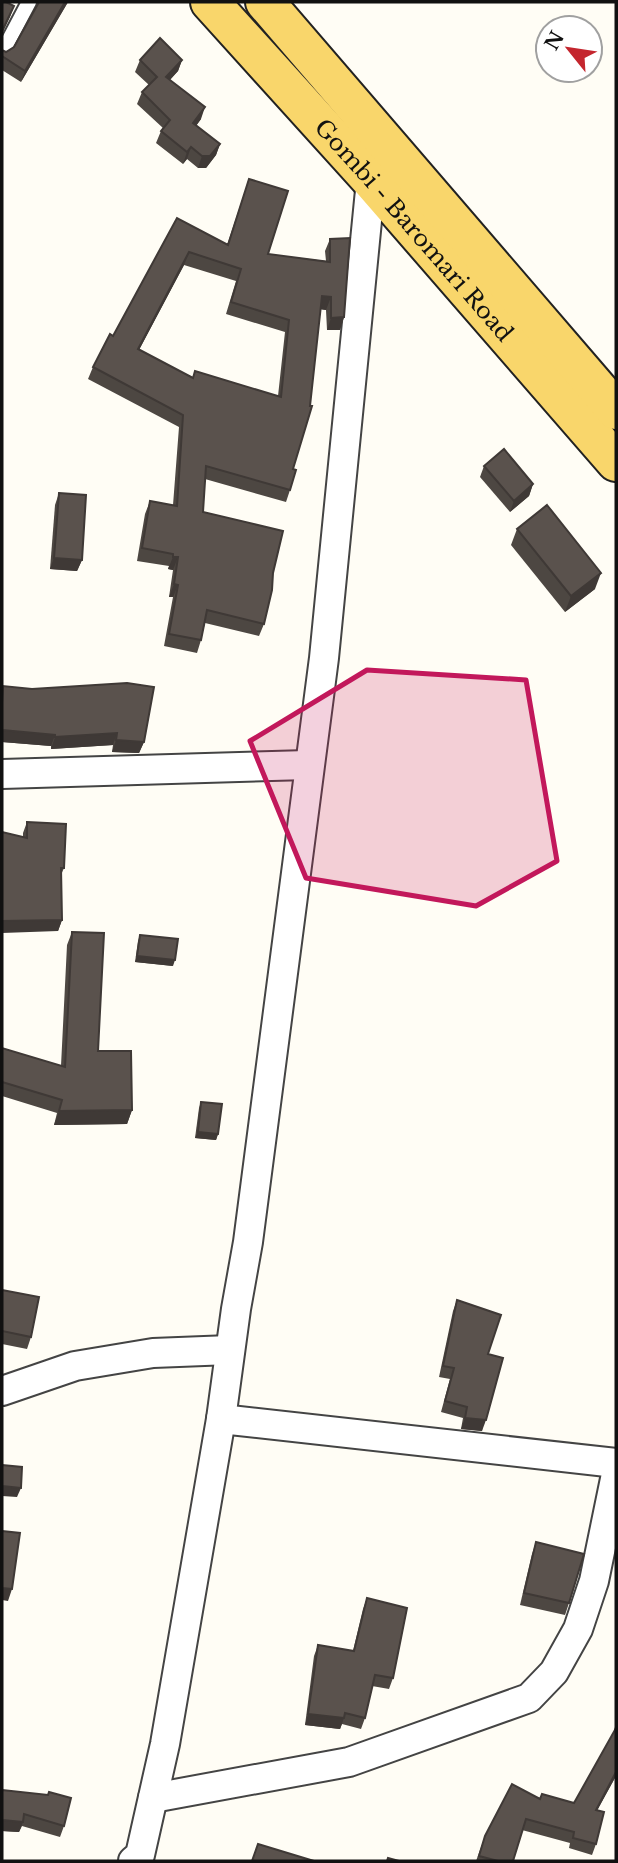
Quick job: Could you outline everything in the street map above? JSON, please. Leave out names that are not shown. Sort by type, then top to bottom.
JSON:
[{"type":"main road","name":"Gombi - Baromari Road","points":[[209,2],[371,180],[616,462]]},
{"type":"main road","name":"Gombi - Baromari Road","points":[[265,2],[616,410]]},
{"type":"street","points":[[133,1861],[140,1855],[166,1744],[248,1242],[308,765],[324,659],[371,180]]},
{"type":"street","points":[[2,774],[308,765]]},
{"type":"street","points":[[2,1391],[75,1366],[153,1353],[230,1350]]},
{"type":"street","points":[[221,1419],[616,1463]]},
{"type":"street","points":[[153,1798],[349,1762],[529,1698],[554,1672],[578,1629],[594,1581],[616,1474]]},
{"type":"lane","points":[[2,53],[29,2]]},
{"type":"highlighted area","points":[[367,670],[526,680],[557,861],[476,906],[306,878],[250,741]]},
{"type":"building","points":[[2,2],[14,6],[2,31]]},
{"type":"building","points":[[39,2],[65,2],[25,71],[2,56],[2,50],[6,52],[14,47]]},
{"type":"building","points":[[160,38],[182,60],[166,77],[205,107],[193,123],[220,144],[210,156],[202,156],[191,147],[187,152],[161,131],[170,120],[142,92],[157,77],[140,60]]},
{"type":"building","points":[[249,179],[288,191],[268,254],[330,262],[330,239],[350,238],[344,317],[331,318],[331,297],[322,296],[312,406],[293,469],[296,470],[290,490],[206,466],[203,512],[283,531],[264,624],[207,610],[201,640],[169,634],[178,585],[174,584],[178,557],[142,548],[150,501],[177,506],[183,415],[93,367],[110,334],[113,336],[177,218],[228,245]],"holes":[[[189,252],[241,269],[231,302],[289,320],[281,397],[195,371],[193,378],[138,349]]]},
{"type":"building","points":[[504,449],[533,484],[514,501],[484,466]]},
{"type":"building","points":[[59,493],[86,495],[82,560],[54,558]]},
{"type":"building","points":[[547,505],[601,573],[571,596],[517,529]]},
{"type":"building","points":[[127,683],[154,687],[144,742],[116,740],[117,733],[55,737],[2,730],[3,686],[32,689]]},
{"type":"building","points":[[27,822],[66,824],[64,868],[61,868],[62,920],[2,921],[2,832],[27,838]]},
{"type":"building","points":[[72,932],[104,933],[98,1051],[131,1051],[132,1110],[59,1111],[62,1100],[2,1082],[2,1048],[65,1067]]},
{"type":"building","points":[[140,935],[178,939],[175,960],[137,956]]},
{"type":"building","points":[[201,1102],[222,1104],[218,1134],[198,1132]]},
{"type":"building","points":[[2,1290],[39,1297],[31,1337],[2,1331]]},
{"type":"building","points":[[457,1300],[501,1315],[488,1354],[503,1358],[486,1420],[465,1418],[467,1407],[445,1401],[454,1368],[443,1366]]},
{"type":"building","points":[[2,1465],[22,1467],[21,1488],[2,1486]]},
{"type":"building","points":[[2,1531],[20,1533],[12,1589],[2,1588]]},
{"type":"building","points":[[536,1542],[584,1554],[569,1603],[524,1593]]},
{"type":"building","points":[[367,1598],[407,1608],[393,1678],[375,1675],[365,1718],[345,1713],[344,1718],[308,1714],[318,1645],[354,1651]]},
{"type":"building","points":[[616,1728],[616,1772],[596,1810],[604,1812],[596,1844],[573,1838],[574,1832],[526,1819],[513,1861],[498,1861],[479,1856],[485,1836],[512,1784],[540,1799],[542,1794],[574,1803]]},
{"type":"building","points":[[2,1790],[48,1795],[49,1792],[71,1798],[64,1826],[24,1814],[23,1822],[2,1820]]},
{"type":"building","points":[[258,1844],[314,1861],[252,1861]]}]
